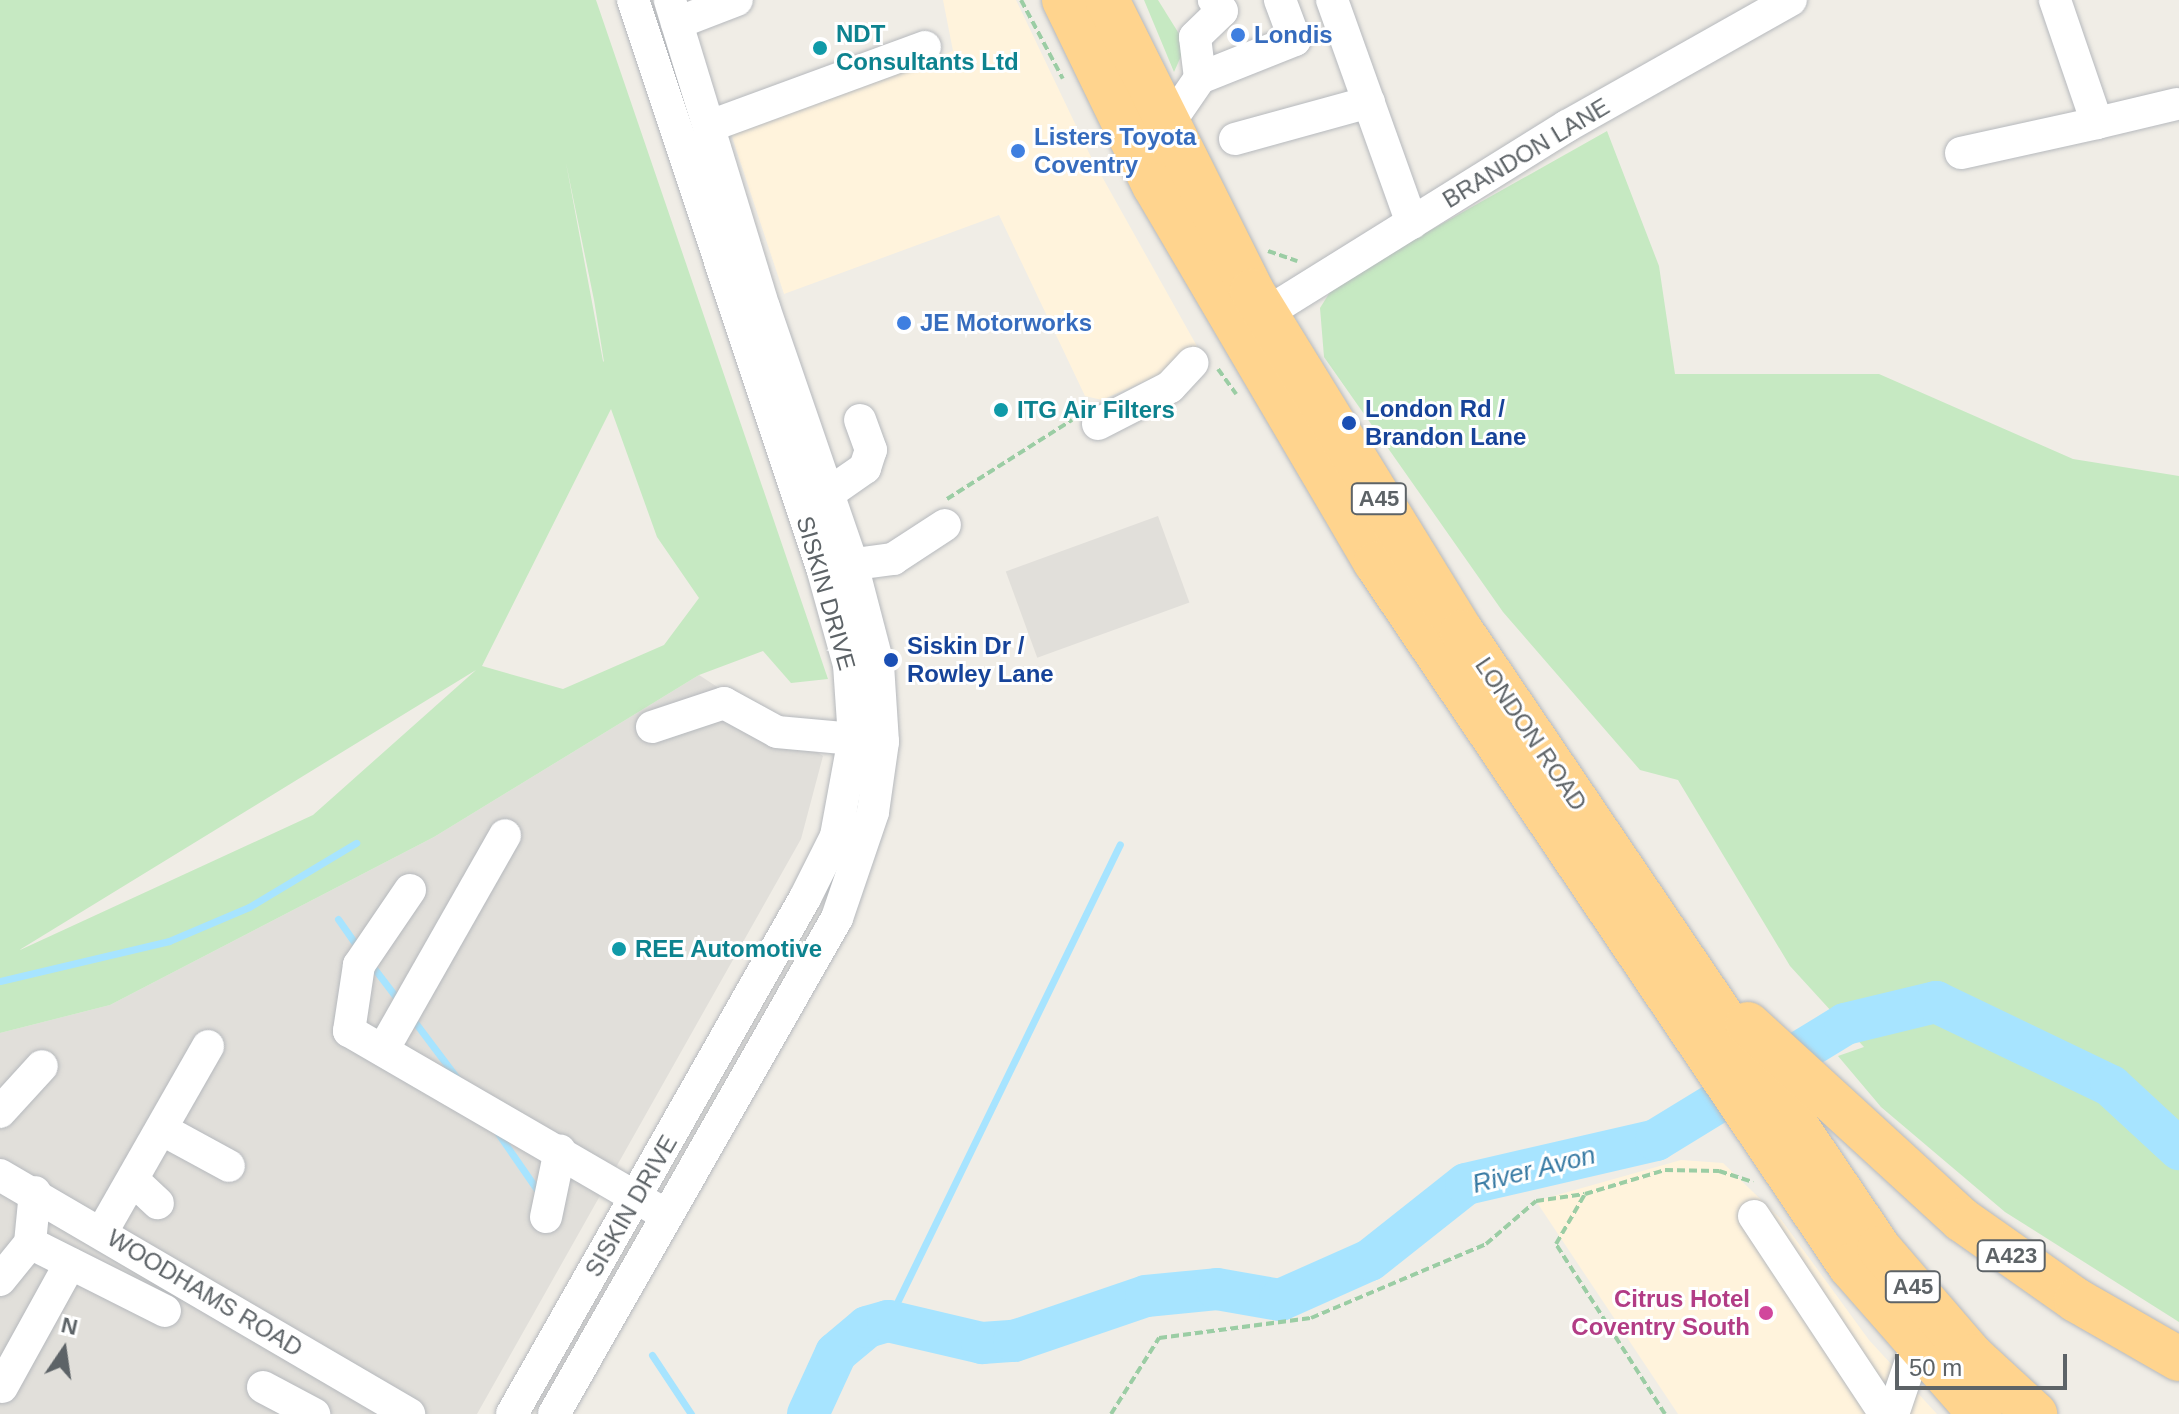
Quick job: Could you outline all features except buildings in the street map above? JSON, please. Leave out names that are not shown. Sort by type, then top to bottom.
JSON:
[{"type":"highway","name":"LONDON ROAD","points":[[1064,0],[1154,185],[1269,390],[1376,563],[1711,1014],[1776,1178],[1916,1346],[1980,1414]]},
{"type":"highway","name":"LONDON ROAD","points":[[1107,0],[1167,126],[1265,314],[1462,632],[1694,973]]},
{"type":"highway","name":"A423","points":[[1694,973],[1711,1014],[2017,1261],[2179,1359]]},
{"type":"highway","name":"LONDON ROAD","points":[[1776,1178],[1889,1260],[1972,1356],[2035,1414]]},
{"type":"street","name":"SISKIN DRIVE","points":[[633,0],[837,565]]},
{"type":"street","points":[[674,11],[737,0]]},
{"type":"street","points":[[1200,78],[1195,37],[1222,11],[1214,0]]},
{"type":"street","points":[[1167,126],[1200,78],[1295,40],[1280,0]]},
{"type":"street","points":[[1332,0],[1412,223]]},
{"type":"street","name":"BRANDON LANE","points":[[1265,314],[1749,10],[1791,0]]},
{"type":"street","points":[[2055,0],[2097,123]]},
{"type":"street","name":"SISKIN DRIVE","points":[[554,1414],[837,918],[873,812],[868,740],[849,665],[829,493],[674,11]]},
{"type":"street","points":[[710,126],[925,47]]},
{"type":"street","points":[[1235,139],[1369,102]]},
{"type":"street","points":[[1961,153],[2177,104]]},
{"type":"street","points":[[1098,424],[1170,387],[1192,363]]},
{"type":"street","points":[[829,493],[865,468],[871,450],[860,420]]},
{"type":"street","points":[[837,565],[893,559],[943,515]]},
{"type":"street","points":[[652,727],[724,703],[777,732],[868,740]]},
{"type":"street","name":"SISKIN DRIVE","points":[[512,1414],[836,836],[868,740]]},
{"type":"street","points":[[383,1050],[505,835]]},
{"type":"street","points":[[410,890],[359,965],[349,1031],[560,1150],[667,1215]]},
{"type":"street","points":[[102,1232],[163,1130],[208,1046]]},
{"type":"street","points":[[0,1112],[42,1066]]},
{"type":"street","points":[[163,1130],[229,1166]]},
{"type":"street","points":[[546,1217],[560,1150]]},
{"type":"street","name":"WOODHAMS ROAD","points":[[0,1175],[35,1192],[409,1414]]},
{"type":"street","points":[[1776,1178],[1885,1414]]},
{"type":"street","points":[[133,1180],[158,1203]]},
{"type":"street","points":[[0,1280],[30,1243],[35,1192]]},
{"type":"street","points":[[30,1243],[165,1311]]},
{"type":"street","points":[[2,1387],[70,1264]]},
{"type":"street","points":[[1893,1414],[1916,1346]]},
{"type":"street","points":[[328,1414],[347,1377]]},
{"type":"street","points":[[263,1387],[314,1414]]},
{"type":"path","points":[[943,515],[1087,411],[1098,424]]},
{"type":"path","points":[[1111,1414],[1159,1338],[1311,1318],[1486,1244],[1536,1201],[1585,1194],[1665,1170],[1719,1171],[1776,1178]]},
{"type":"path","points":[[1585,1194],[1556,1244],[1665,1414]]},
{"type":"shaded area","points":[[943,0],[1016,0],[1091,157],[1198,348],[1163,373],[1102,400],[1085,396],[999,215],[784,294],[731,134],[953,51]]},
{"type":"shaded area","points":[[1158,516],[1189,602],[1037,658],[1006,571]]},
{"type":"shaded area","points":[[699,675],[823,756],[801,839],[477,1414],[0,1414],[0,1033],[110,1005],[434,837]]},
{"type":"shaded area","points":[[1681,1160],[1723,1163],[1780,1218],[1869,1340],[1937,1414],[1678,1414],[1536,1201]]},
{"type":"green space","points":[[0,0],[596,0],[828,679],[791,683],[763,651],[699,675],[434,837],[110,1005],[0,1033]],"holes":[[[566,163],[594,300],[604,362],[603,361]],[[611,409],[657,537],[699,598],[664,645],[563,689],[482,666]],[[476,670],[313,815],[20,950]]]},
{"type":"green space","points":[[1144,0],[1158,0],[1186,45],[1174,72]]},
{"type":"green space","points":[[1607,131],[1659,266],[1675,374],[1879,374],[2073,459],[2179,476],[2179,1322],[2005,1212],[1881,1107],[1838,1056],[1864,1047],[1790,966],[1678,780],[1640,770],[1503,612],[1324,357],[1320,308],[1335,284]]},
{"type":"waterway","points":[[0,981],[169,941],[249,907],[356,843]]},
{"type":"waterway","points":[[888,1321],[1120,844]]},
{"type":"waterway","points":[[338,919],[360,950]]},
{"type":"waterway","points":[[370,963],[399,1001]]},
{"type":"waterway","name":"River Avon","points":[[808,1414],[836,1353],[867,1327],[888,1321],[982,1343],[1014,1341],[1146,1296],[1217,1289],[1280,1300],[1370,1260],[1466,1184],[1656,1140],[1845,1024],[1936,1002],[2111,1086],[2179,1149]]},
{"type":"waterway","points":[[411,1017],[459,1081]]},
{"type":"waterway","points":[[495,1129],[540,1194]]},
{"type":"waterway","points":[[652,1355],[691,1414]]},
{"type":"place","name":"Londis","points":[[1238,35]]},
{"type":"place","name":"NDT Consultants Ltd","points":[[820,48]]},
{"type":"place","name":"Listers Toyota Coventry","points":[[1018,151]]},
{"type":"place","name":"JE Motorworks","points":[[904,323]]},
{"type":"place","name":"ITG Air Filters","points":[[1001,410]]},
{"type":"place","name":"London Rd / Brandon Lane","points":[[1349,423]]},
{"type":"place","name":"Siskin Dr / Rowley Lane","points":[[891,660]]},
{"type":"place","name":"REE Automotive","points":[[619,949]]},
{"type":"place","name":"Citrus Hotel Coventry South","points":[[1766,1313]]}]
